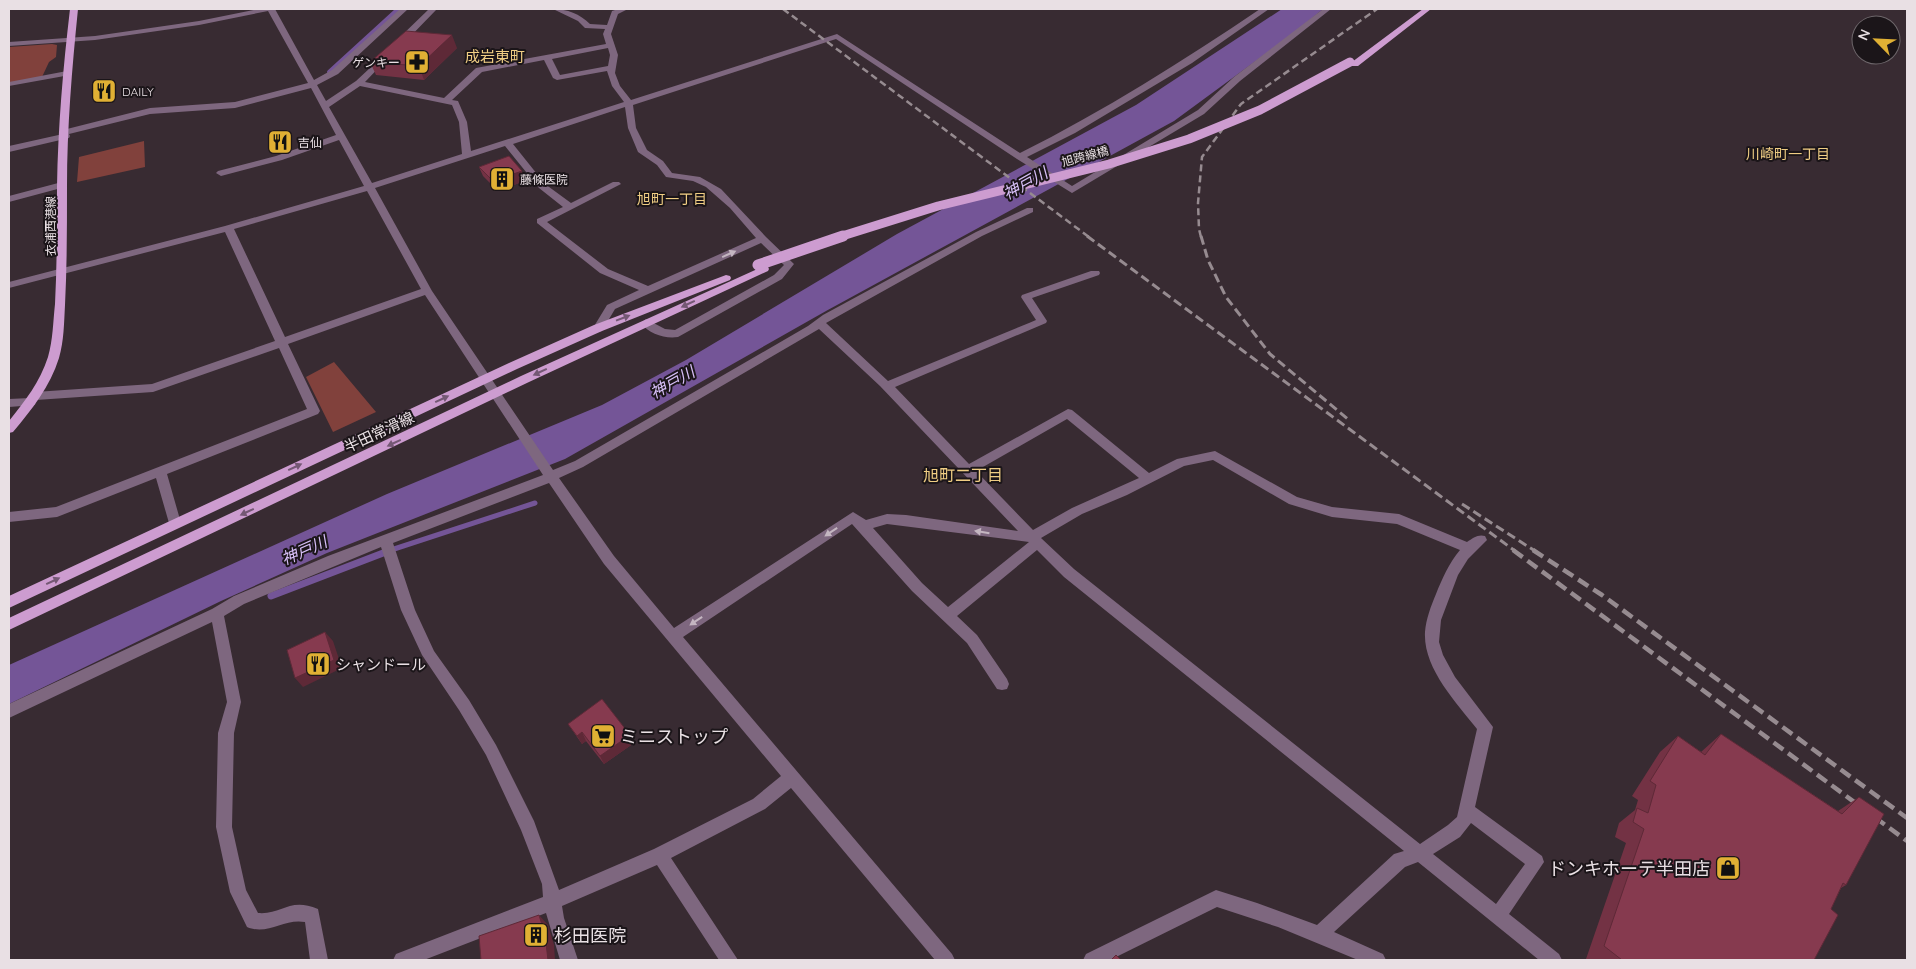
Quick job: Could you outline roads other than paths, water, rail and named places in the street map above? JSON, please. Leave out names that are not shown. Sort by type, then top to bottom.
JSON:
[{"type":"main road","name":"衣浦西港線","points":[[9,430],[33,399],[46,378],[54,356],[58,335],[62,271],[62,185],[66,134],[67,73],[74,9]]},
{"type":"main road","points":[[1352,63],[1419,9]]},
{"type":"main road","points":[[1352,63],[1427,9]]},
{"type":"main road","name":"旭跨線橋","points":[[761,267],[921,217],[1169,150],[1267,113],[1310,92],[1352,63]]},
{"type":"main road","name":"半田常滑線","points":[[9,624],[761,267]]},
{"type":"main road","name":"半田常滑線","points":[[9,602],[175,523],[598,328],[761,267]]},
{"type":"street","points":[[9,44],[94,38],[190,24],[272,9],[427,291],[519,431],[609,560],[946,960]]},
{"type":"street","points":[[9,149],[150,111],[234,105],[314,84],[335,72],[404,9]]},
{"type":"street","points":[[326,105],[359,83],[433,9]]},
{"type":"street","points":[[557,9],[581,18],[588,26],[609,27]]},
{"type":"street","points":[[624,9],[615,13],[607,34],[614,55],[610,68],[616,86],[629,103],[632,128],[643,152],[660,163],[669,175],[698,178],[709,185],[726,199],[762,239],[789,264],[786,270],[778,277],[678,333],[669,335],[662,333],[646,323]]},
{"type":"street","points":[[1020,157],[1072,132],[1189,61],[1265,9]]},
{"type":"street","points":[[9,285],[228,228],[370,187],[508,144],[837,36],[1072,190],[1185,123],[1237,79],[1327,9]]},
{"type":"street","points":[[446,101],[479,70],[611,45]]},
{"type":"street","points":[[547,57],[557,78],[610,68]]},
{"type":"street","points":[[9,84],[67,73]]},
{"type":"street","points":[[359,83],[455,103],[461,113],[465,126],[467,157]]},
{"type":"street","points":[[221,172],[279,158],[342,136]]},
{"type":"street","points":[[508,144],[542,186],[570,207]]},
{"type":"street","points":[[616,184],[540,221],[604,271],[647,290]]},
{"type":"street","points":[[9,199],[62,185]]},
{"type":"street","points":[[9,711],[217,613],[238,600],[333,560],[388,547],[551,478],[579,464],[827,317],[979,234],[1030,210]]},
{"type":"street","points":[[9,516],[57,512],[314,411],[228,228]]},
{"type":"street","points":[[598,328],[611,307],[762,239]]},
{"type":"street","points":[[886,386],[1033,326],[1042,321],[1026,297],[1095,273]]},
{"type":"street","points":[[9,403],[153,388],[427,291]]},
{"type":"street","points":[[819,323],[852,351],[1069,574],[1553,960]]},
{"type":"street","points":[[968,471],[1068,412],[1147,478]]},
{"type":"street","points":[[948,615],[1034,540],[1077,511],[1123,492],[1181,462],[1215,455],[1293,501],[1332,512],[1384,516],[1474,544],[1448,582],[1431,632],[1435,652],[1449,681],[1485,727],[1464,821],[1454,831],[1419,854],[1400,860],[1320,934]]},
{"type":"street","points":[[160,472],[175,523]]},
{"type":"street","points":[[673,636],[853,517],[865,527],[878,544],[918,587],[972,639],[1002,684]]},
{"type":"street","points":[[865,527],[876,521],[887,519],[906,520],[1034,540]]},
{"type":"street","points":[[388,547],[408,610],[429,655],[464,705],[491,750],[524,819],[550,884],[554,918],[570,960]]},
{"type":"street","points":[[217,613],[234,702],[226,733],[222,806],[230,860],[238,892],[253,922],[264,922],[297,912],[312,915],[319,960]]},
{"type":"street","points":[[402,960],[552,902],[660,855],[759,804],[791,778]]},
{"type":"street","points":[[1467,810],[1536,862],[1497,916]]},
{"type":"street","points":[[660,855],[728,960]]},
{"type":"street","points":[[1092,960],[1216,898],[1257,910],[1320,934],[1377,960]]},
{"type":"water","name":"神戸川","points":[[1282,9],[1323,9],[1295,32],[1174,121],[826,311],[565,459],[327,553],[221,601],[9,704],[9,665],[387,494],[602,405],[686,360],[897,234],[1136,105]]},
{"type":"waterway","points":[[329,72],[398,9]]},
{"type":"waterway","points":[[391,550],[535,503]]},
{"type":"waterway","points":[[271,596],[391,550]]},
{"type":"railway","points":[[783,9],[1089,237]]},
{"type":"railway","points":[[1201,237],[1198,203],[1202,157],[1241,104],[1377,9]]},
{"type":"railway","points":[[1087,236],[1515,551]]},
{"type":"railway","points":[[1201,236],[1208,260],[1226,297],[1270,354],[1349,420]]},
{"type":"railway","points":[[1462,504],[1535,551]]},
{"type":"railway","points":[[1513,550],[1907,841]]},
{"type":"railway","points":[[1533,550],[1602,595],[1907,818]]},
{"type":"place","name":"ゲンキー","points":[[417,62]]},
{"type":"place","name":"DAILY","points":[[104,91]]},
{"type":"place","name":"吉仙","points":[[280,142]]},
{"type":"place","name":"藤條医院","points":[[502,179]]},
{"type":"place","name":"シャンドール","points":[[318,664]]},
{"type":"place","name":"ミニストップ","points":[[603,736]]},
{"type":"place","name":"ドンキホーテ半田店","points":[[1728,868]]},
{"type":"place","name":"杉田医院","points":[[536,935]]},
{"type":"district","name":"成岩東町","points":[[495,56]]},
{"type":"district","name":"川崎町一丁目","points":[[1788,154]]},
{"type":"district","name":"旭町一丁目","points":[[672,199]]},
{"type":"district","name":"旭町二丁目","points":[[963,475]]}]
